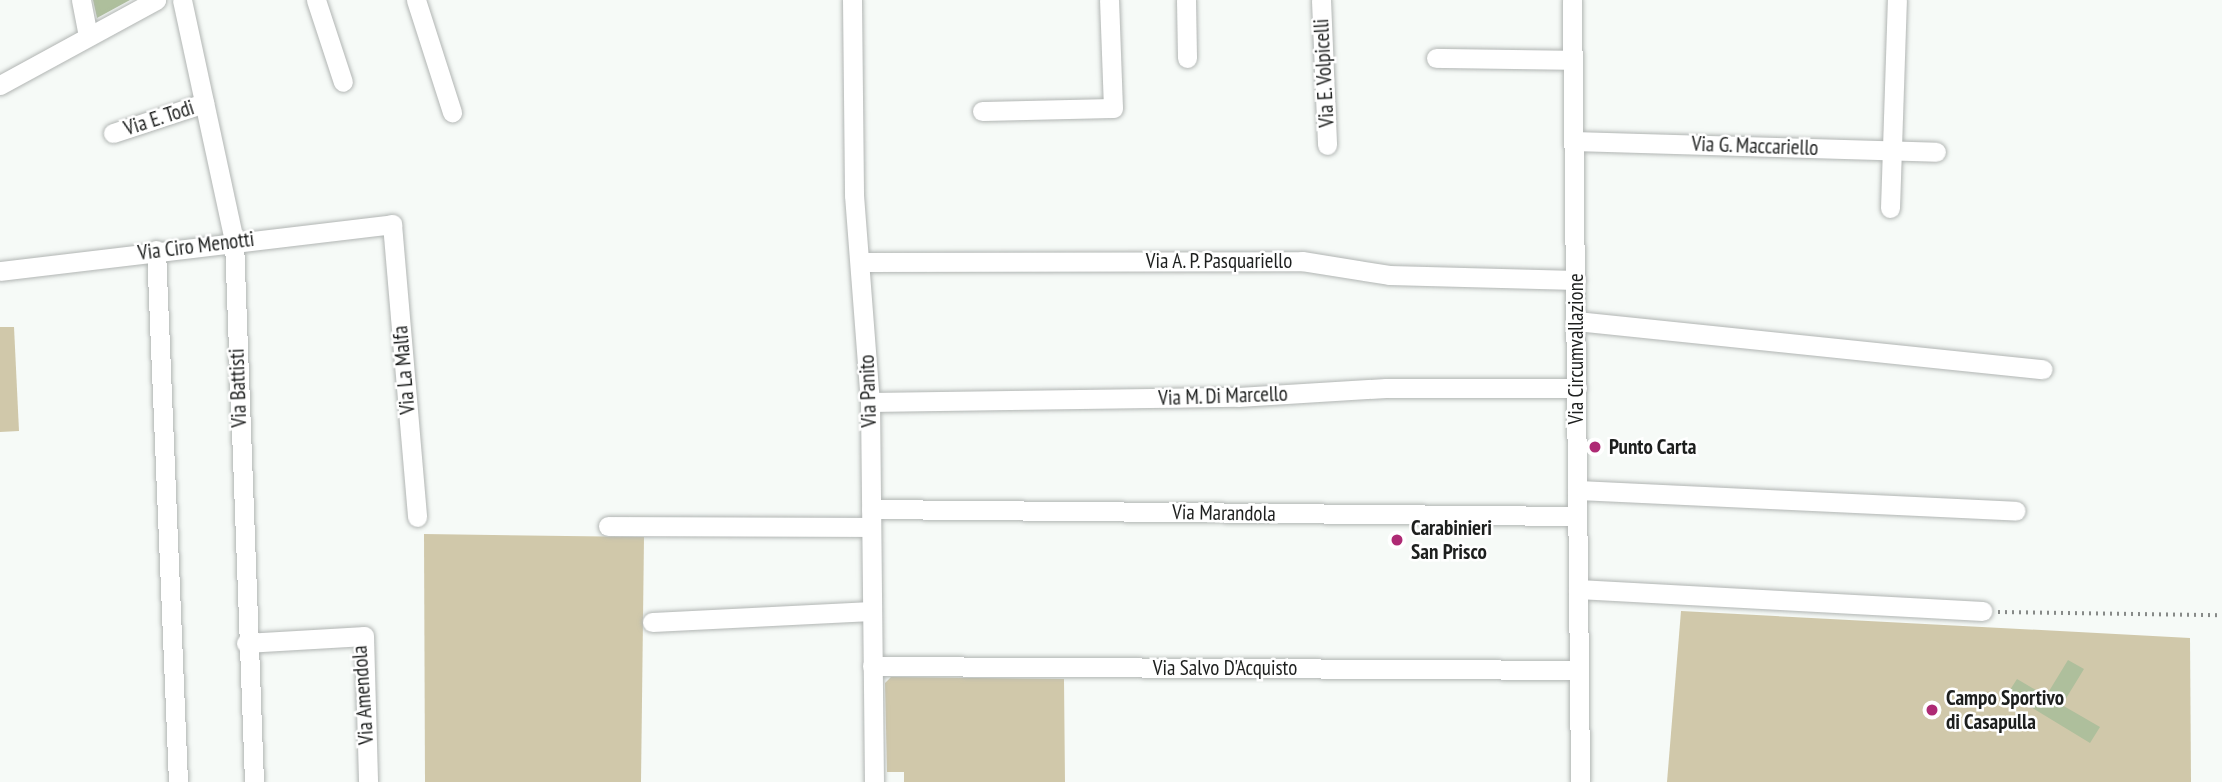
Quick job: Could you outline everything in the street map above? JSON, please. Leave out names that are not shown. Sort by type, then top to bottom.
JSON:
[{"type":"street","points":[[81,0],[88,35]]},
{"type":"street","points":[[0,85],[156,0]]},
{"type":"street","name":"Via Battisti","points":[[182,0],[234,241],[246,643],[254,782]]},
{"type":"street","points":[[316,0],[343,82]]},
{"type":"street","points":[[416,0],[452,112]]},
{"type":"street","name":"Via Panito","points":[[852,0],[855,195],[862,262],[870,402],[874,782]]},
{"type":"street","points":[[982,111],[1113,108],[1109,0]]},
{"type":"street","points":[[1186,0],[1187,58]]},
{"type":"street","name":"Via E. Volpicelli","points":[[1321,0],[1327,145]]},
{"type":"street","name":"Via Circumvallazione","points":[[1572,0],[1580,782]]},
{"type":"street","points":[[1890,208],[1897,0]]},
{"type":"street","points":[[1436,58],[1573,60]]},
{"type":"street","name":"Via E. Todi","points":[[113,133],[204,103]]},
{"type":"street","name":"Via G. Maccariello","points":[[1574,141],[1936,152]]},
{"type":"street","name":"Via Ciro Menotti","points":[[0,271],[156,250],[392,224]]},
{"type":"street","name":"Via La Malfa","points":[[392,224],[417,517]]},
{"type":"street","points":[[156,250],[178,782]]},
{"type":"street","name":"Via A. P. Pasquariello","points":[[862,262],[1302,261],[1376,274],[1576,280]]},
{"type":"street","points":[[1576,321],[2043,369]]},
{"type":"street","name":"Via M. Di Marcello","points":[[870,402],[1238,397],[1386,388],[1577,388]]},
{"type":"street","points":[[1577,490],[2015,511]]},
{"type":"street","name":"Via Marandola","points":[[608,526],[871,518],[1577,516]]},
{"type":"street","points":[[1578,589],[1982,611]]},
{"type":"street","points":[[652,622],[872,611]]},
{"type":"street","name":"Via Amendola","points":[[246,643],[363,636],[368,782]]},
{"type":"street","name":"Via Salvo D'Acquisto","points":[[872,666],[1578,670]]},
{"type":"path","points":[[1982,611],[2222,615]]},
{"type":"shaded area","points":[[0,327],[14,327],[19,431],[0,432]]},
{"type":"shaded area","points":[[424,534],[644,537],[641,782],[425,782]]},
{"type":"shaded area","name":"Campo Sportivo di Casapulla","points":[[1681,611],[2190,638],[2191,782],[1667,782]]},
{"type":"shaded area","points":[[891,677],[1064,679],[1065,782],[904,782],[904,772],[887,772],[885,683]]},
{"type":"building","points":[[93,0],[130,0],[97,18]]},
{"type":"building","points":[[2068,660],[2084,669],[2062,705],[2100,727],[2090,743],[2008,693],[2017,679],[2046,696]]},
{"type":"place","name":"Punto Carta","points":[[1595,447]]},
{"type":"place","name":"Carabinieri San Prisco","points":[[1397,540]]},
{"type":"place","name":"Campo Sportivo di Casapulla","points":[[1932,710]]}]
